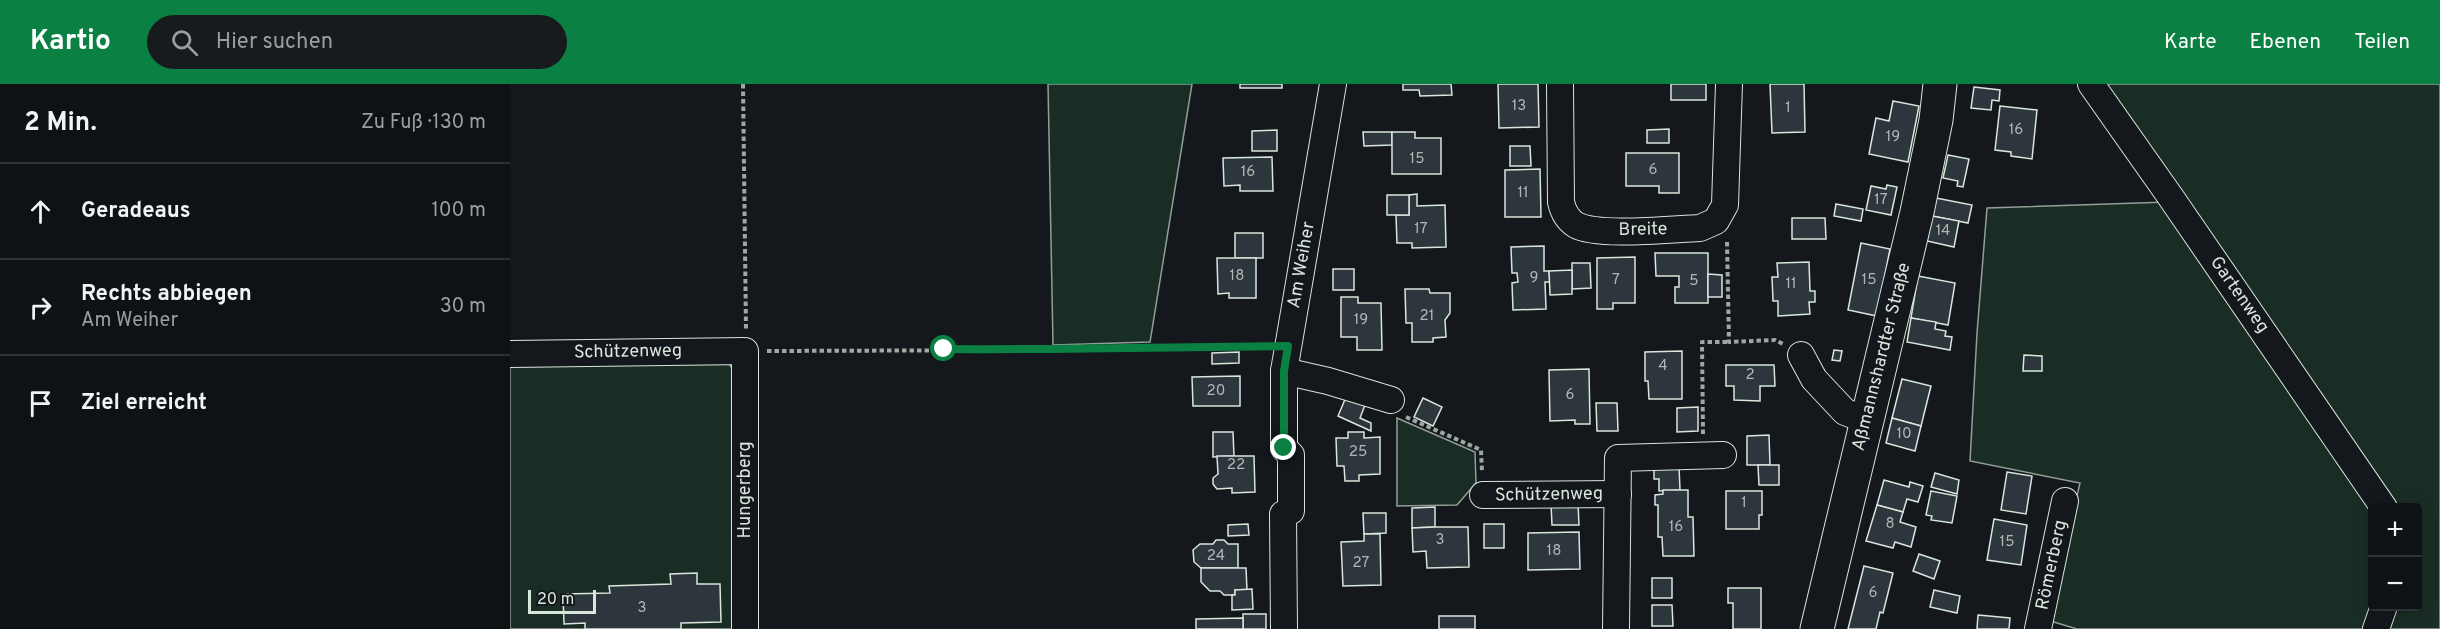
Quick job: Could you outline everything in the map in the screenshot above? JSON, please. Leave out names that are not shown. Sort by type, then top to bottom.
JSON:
[{"type":"main road","name":"Aßmannshardter Straße","points":[[1817,629],[1917,213],[1936,120],[1940,84]]},
{"type":"street","name":"Am Weiher","points":[[1284,629],[1283,514],[1291,511],[1291,455],[1284,448],[1284,371],[1333,84]]},
{"type":"street","name":"Breite","points":[[1560,84],[1560,202],[1564,213],[1574,224],[1593,231],[1700,228],[1716,221]]},
{"type":"street","points":[[1716,221],[1725,205],[1729,84]]},
{"type":"street","name":"Gartenweg","points":[[2091,84],[2381,503]]},
{"type":"street","name":"Schützenweg","points":[[510,354],[745,351]]},
{"type":"street","name":"Hungerberg","points":[[745,351],[746,629]]},
{"type":"street","points":[[1801,355],[1814,379],[1845,412],[1866,420]]},
{"type":"street","points":[[1284,371],[1328,381],[1391,400]]},
{"type":"street","name":"Schützenweg","points":[[1483,495],[1618,494],[1618,458],[1713,455]]},
{"type":"street","points":[[1616,629],[1618,494]]},
{"type":"street","name":"Römerberg","points":[[2038,629],[2065,501]]},
{"type":"street","points":[[2376,629],[2382,611]]},
{"type":"path","points":[[743,84],[746,312]]},
{"type":"path","points":[[1716,221],[1727,236],[1729,342]]},
{"type":"path","points":[[1713,455],[1702,342],[1775,340],[1801,355]]},
{"type":"path","points":[[745,351],[1053,350],[1288,346]]},
{"type":"path","points":[[1391,400],[1396,413],[1481,450],[1483,495]]},
{"type":"green space","points":[[1048,84],[1192,84],[1150,342],[1053,345]]},
{"type":"green space","points":[[2100,84],[2440,84],[2440,629],[2382,629],[2388,611],[2422,611],[2422,503],[2386,503]]},
{"type":"green space","points":[[2168,202],[2369,503],[2368,611],[2371,611],[2371,629],[2077,629],[2047,620],[2080,483],[1970,461],[1987,208]]},
{"type":"green space","points":[[717,358],[730,365],[736,376],[738,629],[510,629],[510,359]]},
{"type":"green space","points":[[1397,418],[1475,452],[1476,483],[1457,505],[1397,506]]},
{"type":"building","points":[[1240,84],[1282,84],[1282,88],[1240,88]]},
{"type":"building","points":[[1403,84],[1451,84],[1452,95],[1420,96],[1419,90],[1403,90]]},
{"type":"building","points":[[1498,84],[1538,84],[1539,127],[1499,128]]},
{"type":"building","points":[[1671,84],[1706,84],[1706,100],[1671,100]]},
{"type":"building","points":[[1770,84],[1804,84],[1805,132],[1772,133]]},
{"type":"building","points":[[1974,87],[2000,90],[1999,101],[1992,100],[1991,110],[1971,108]]},
{"type":"building","points":[[1893,101],[1919,106],[1908,162],[1869,154],[1876,118],[1889,121]]},
{"type":"building","points":[[2000,106],[2037,110],[2032,159],[2011,156],[2011,152],[1995,150]]},
{"type":"building","points":[[1669,129],[1669,143],[1647,143],[1647,130]]},
{"type":"building","points":[[1277,130],[1277,151],[1252,151],[1252,131]]},
{"type":"building","points":[[1363,132],[1392,132],[1392,145],[1364,146]]},
{"type":"building","points":[[1392,132],[1415,132],[1415,138],[1441,138],[1441,174],[1392,174]]},
{"type":"building","points":[[1510,146],[1530,146],[1531,166],[1510,166]]},
{"type":"building","points":[[1626,153],[1679,153],[1679,193],[1659,193],[1659,186],[1626,186]]},
{"type":"building","points":[[1948,155],[1969,159],[1963,187],[1957,186],[1958,181],[1943,178]]},
{"type":"building","points":[[1272,157],[1273,191],[1240,191],[1240,185],[1224,186],[1223,158]]},
{"type":"building","points":[[1540,169],[1541,217],[1505,217],[1505,170]]},
{"type":"building","points":[[1887,185],[1897,187],[1891,215],[1866,210],[1871,186],[1886,189]]},
{"type":"building","points":[[1417,194],[1417,206],[1445,205],[1446,247],[1412,248],[1412,243],[1397,243],[1396,215],[1409,215],[1409,195]]},
{"type":"building","points":[[1387,195],[1409,195],[1409,215],[1387,215]]},
{"type":"building","points":[[1936,198],[1972,205],[1968,223],[1932,216]]},
{"type":"building","points":[[1836,204],[1863,209],[1861,221],[1834,216]]},
{"type":"building","points":[[1932,216],[1959,221],[1954,247],[1927,241]]},
{"type":"building","points":[[1792,218],[1825,218],[1826,239],[1792,239]]},
{"type":"building","points":[[1235,233],[1263,233],[1263,258],[1235,258]]},
{"type":"building","points":[[1861,243],[1890,249],[1877,316],[1848,310]]},
{"type":"building","points":[[1544,246],[1544,271],[1549,271],[1550,282],[1545,282],[1546,309],[1513,310],[1512,283],[1518,282],[1517,273],[1512,273],[1511,247]]},
{"type":"building","points":[[1655,253],[1708,253],[1708,303],[1675,303],[1675,287],[1679,287],[1679,276],[1656,276]]},
{"type":"building","points":[[1635,257],[1635,303],[1613,303],[1613,309],[1597,309],[1597,258]]},
{"type":"building","points":[[1217,258],[1256,258],[1256,298],[1229,298],[1229,293],[1218,294]]},
{"type":"building","points":[[1809,262],[1810,291],[1815,291],[1815,302],[1809,302],[1810,314],[1778,316],[1778,301],[1773,301],[1772,277],[1778,277],[1777,263]]},
{"type":"building","points":[[1572,263],[1590,263],[1591,288],[1572,289]]},
{"type":"building","points":[[1333,269],[1354,269],[1354,290],[1333,290]]},
{"type":"building","points":[[1572,270],[1572,294],[1550,295],[1549,271]]},
{"type":"building","points":[[1708,274],[1722,275],[1722,297],[1708,297]]},
{"type":"building","points":[[1918,276],[1955,283],[1948,325],[1911,318]]},
{"type":"building","points":[[1405,289],[1429,289],[1430,293],[1450,293],[1450,313],[1445,320],[1446,337],[1433,338],[1433,342],[1412,342],[1412,323],[1406,323]]},
{"type":"building","points":[[1341,297],[1358,297],[1358,303],[1381,303],[1382,350],[1357,350],[1357,337],[1341,337]]},
{"type":"building","points":[[1911,318],[1936,322],[1935,329],[1946,331],[1945,336],[1952,337],[1950,350],[1907,342]]},
{"type":"building","points":[[1834,350],[1842,351],[1840,361],[1832,360]]},
{"type":"building","points":[[1682,351],[1682,399],[1649,399],[1648,381],[1645,381],[1645,352]]},
{"type":"building","points":[[1239,352],[1239,363],[1212,364],[1212,353]]},
{"type":"building","points":[[2024,355],[2042,356],[2042,371],[2023,371]]},
{"type":"building","points":[[1726,365],[1774,365],[1775,386],[1760,386],[1760,401],[1734,400],[1734,386],[1726,386]]},
{"type":"building","points":[[1589,369],[1590,424],[1575,424],[1575,420],[1550,421],[1549,370]]},
{"type":"building","points":[[1240,376],[1240,406],[1193,406],[1192,377]]},
{"type":"building","points":[[1902,379],[1931,386],[1921,426],[1892,418]]},
{"type":"building","points":[[1346,397],[1365,405],[1360,418],[1371,423],[1371,431],[1338,416]]},
{"type":"building","points":[[1423,398],[1442,407],[1433,426],[1414,417]]},
{"type":"building","points":[[1596,403],[1617,403],[1618,431],[1597,431]]},
{"type":"building","points":[[1698,407],[1698,431],[1677,432],[1677,408]]},
{"type":"building","points":[[1892,418],[1921,426],[1915,451],[1886,443]]},
{"type":"building","points":[[1213,432],[1233,432],[1234,456],[1213,457]]},
{"type":"building","points":[[1348,432],[1364,432],[1364,438],[1380,437],[1380,474],[1359,475],[1359,481],[1345,481],[1344,466],[1337,466],[1336,438],[1348,438]]},
{"type":"building","points":[[1769,435],[1770,465],[1747,465],[1747,436]]},
{"type":"building","points":[[1217,456],[1254,456],[1255,492],[1232,493],[1232,488],[1217,489],[1213,484],[1213,478],[1218,474]]},
{"type":"building","points":[[1758,465],[1779,465],[1779,485],[1759,485]]},
{"type":"building","points":[[1679,466],[1680,490],[1659,491],[1659,479],[1654,479],[1654,467]]},
{"type":"building","points":[[2007,472],[2032,476],[2026,514],[2001,510]]},
{"type":"building","points":[[1935,473],[1959,480],[1957,494],[1931,487]]},
{"type":"building","points":[[1884,480],[1909,487],[1910,482],[1923,486],[1918,502],[1907,499],[1903,512],[1877,505]]},
{"type":"building","points":[[1663,490],[1688,490],[1688,517],[1693,517],[1694,556],[1663,556],[1662,537],[1658,537],[1658,505],[1655,505],[1655,495],[1663,494]]},
{"type":"building","points":[[1726,491],[1762,491],[1762,515],[1759,515],[1759,529],[1726,529]]},
{"type":"building","points":[[1931,491],[1957,496],[1952,523],[1931,520],[1932,516],[1926,515]]},
{"type":"building","points":[[1578,503],[1579,525],[1552,525],[1551,504]]},
{"type":"building","points":[[1877,505],[1903,512],[1900,522],[1916,527],[1911,547],[1895,542],[1893,548],[1866,541]]},
{"type":"building","points":[[1435,507],[1435,527],[1412,528],[1412,508]]},
{"type":"building","points":[[1363,513],[1386,513],[1386,533],[1364,534]]},
{"type":"building","points":[[1994,519],[2027,525],[2021,565],[1987,560]]},
{"type":"building","points":[[1248,524],[1249,535],[1228,536],[1228,525]]},
{"type":"building","points":[[1484,524],[1504,524],[1504,548],[1484,548]]},
{"type":"building","points":[[1468,527],[1469,567],[1427,568],[1426,551],[1413,552],[1412,528]]},
{"type":"building","points":[[1579,532],[1580,569],[1528,570],[1528,533]]},
{"type":"building","points":[[1364,534],[1380,534],[1381,585],[1343,586],[1341,542],[1364,541]]},
{"type":"building","points":[[1216,540],[1238,544],[1238,568],[1201,568],[1194,562],[1193,550],[1200,544],[1213,544]]},
{"type":"building","points":[[1919,554],[1940,561],[1934,579],[1913,571]]},
{"type":"building","points":[[1864,566],[1893,573],[1883,613],[1880,612],[1876,629],[1848,629]]},
{"type":"building","points":[[1201,568],[1246,568],[1247,590],[1235,590],[1235,595],[1210,591],[1201,582]]},
{"type":"building","points":[[697,573],[697,584],[720,584],[721,622],[681,623],[681,629],[585,629],[585,623],[564,624],[563,594],[610,593],[609,586],[671,584],[670,574]]},
{"type":"building","points":[[1652,578],[1672,578],[1672,598],[1652,598]]},
{"type":"building","points":[[1728,588],[1761,588],[1761,629],[1733,629],[1733,603],[1728,603]]},
{"type":"building","points":[[1252,589],[1253,609],[1232,610],[1232,595],[1235,595],[1235,590]]},
{"type":"building","points":[[1934,590],[1960,596],[1957,613],[1930,607]]},
{"type":"building","points":[[1652,605],[1672,605],[1673,626],[1652,626]]},
{"type":"building","points":[[1243,614],[1266,614],[1266,629],[1243,629]]},
{"type":"building","points":[[1978,615],[2010,618],[2009,629],[1977,629]]},
{"type":"building","points":[[1439,616],[1475,616],[1475,629],[1439,629]]},
{"type":"building","points":[[1243,618],[1243,629],[1196,629],[1196,619]]},
{"type":"route","points":[[944,349],[1053,350],[1288,346],[1284,371],[1284,448]]}]
